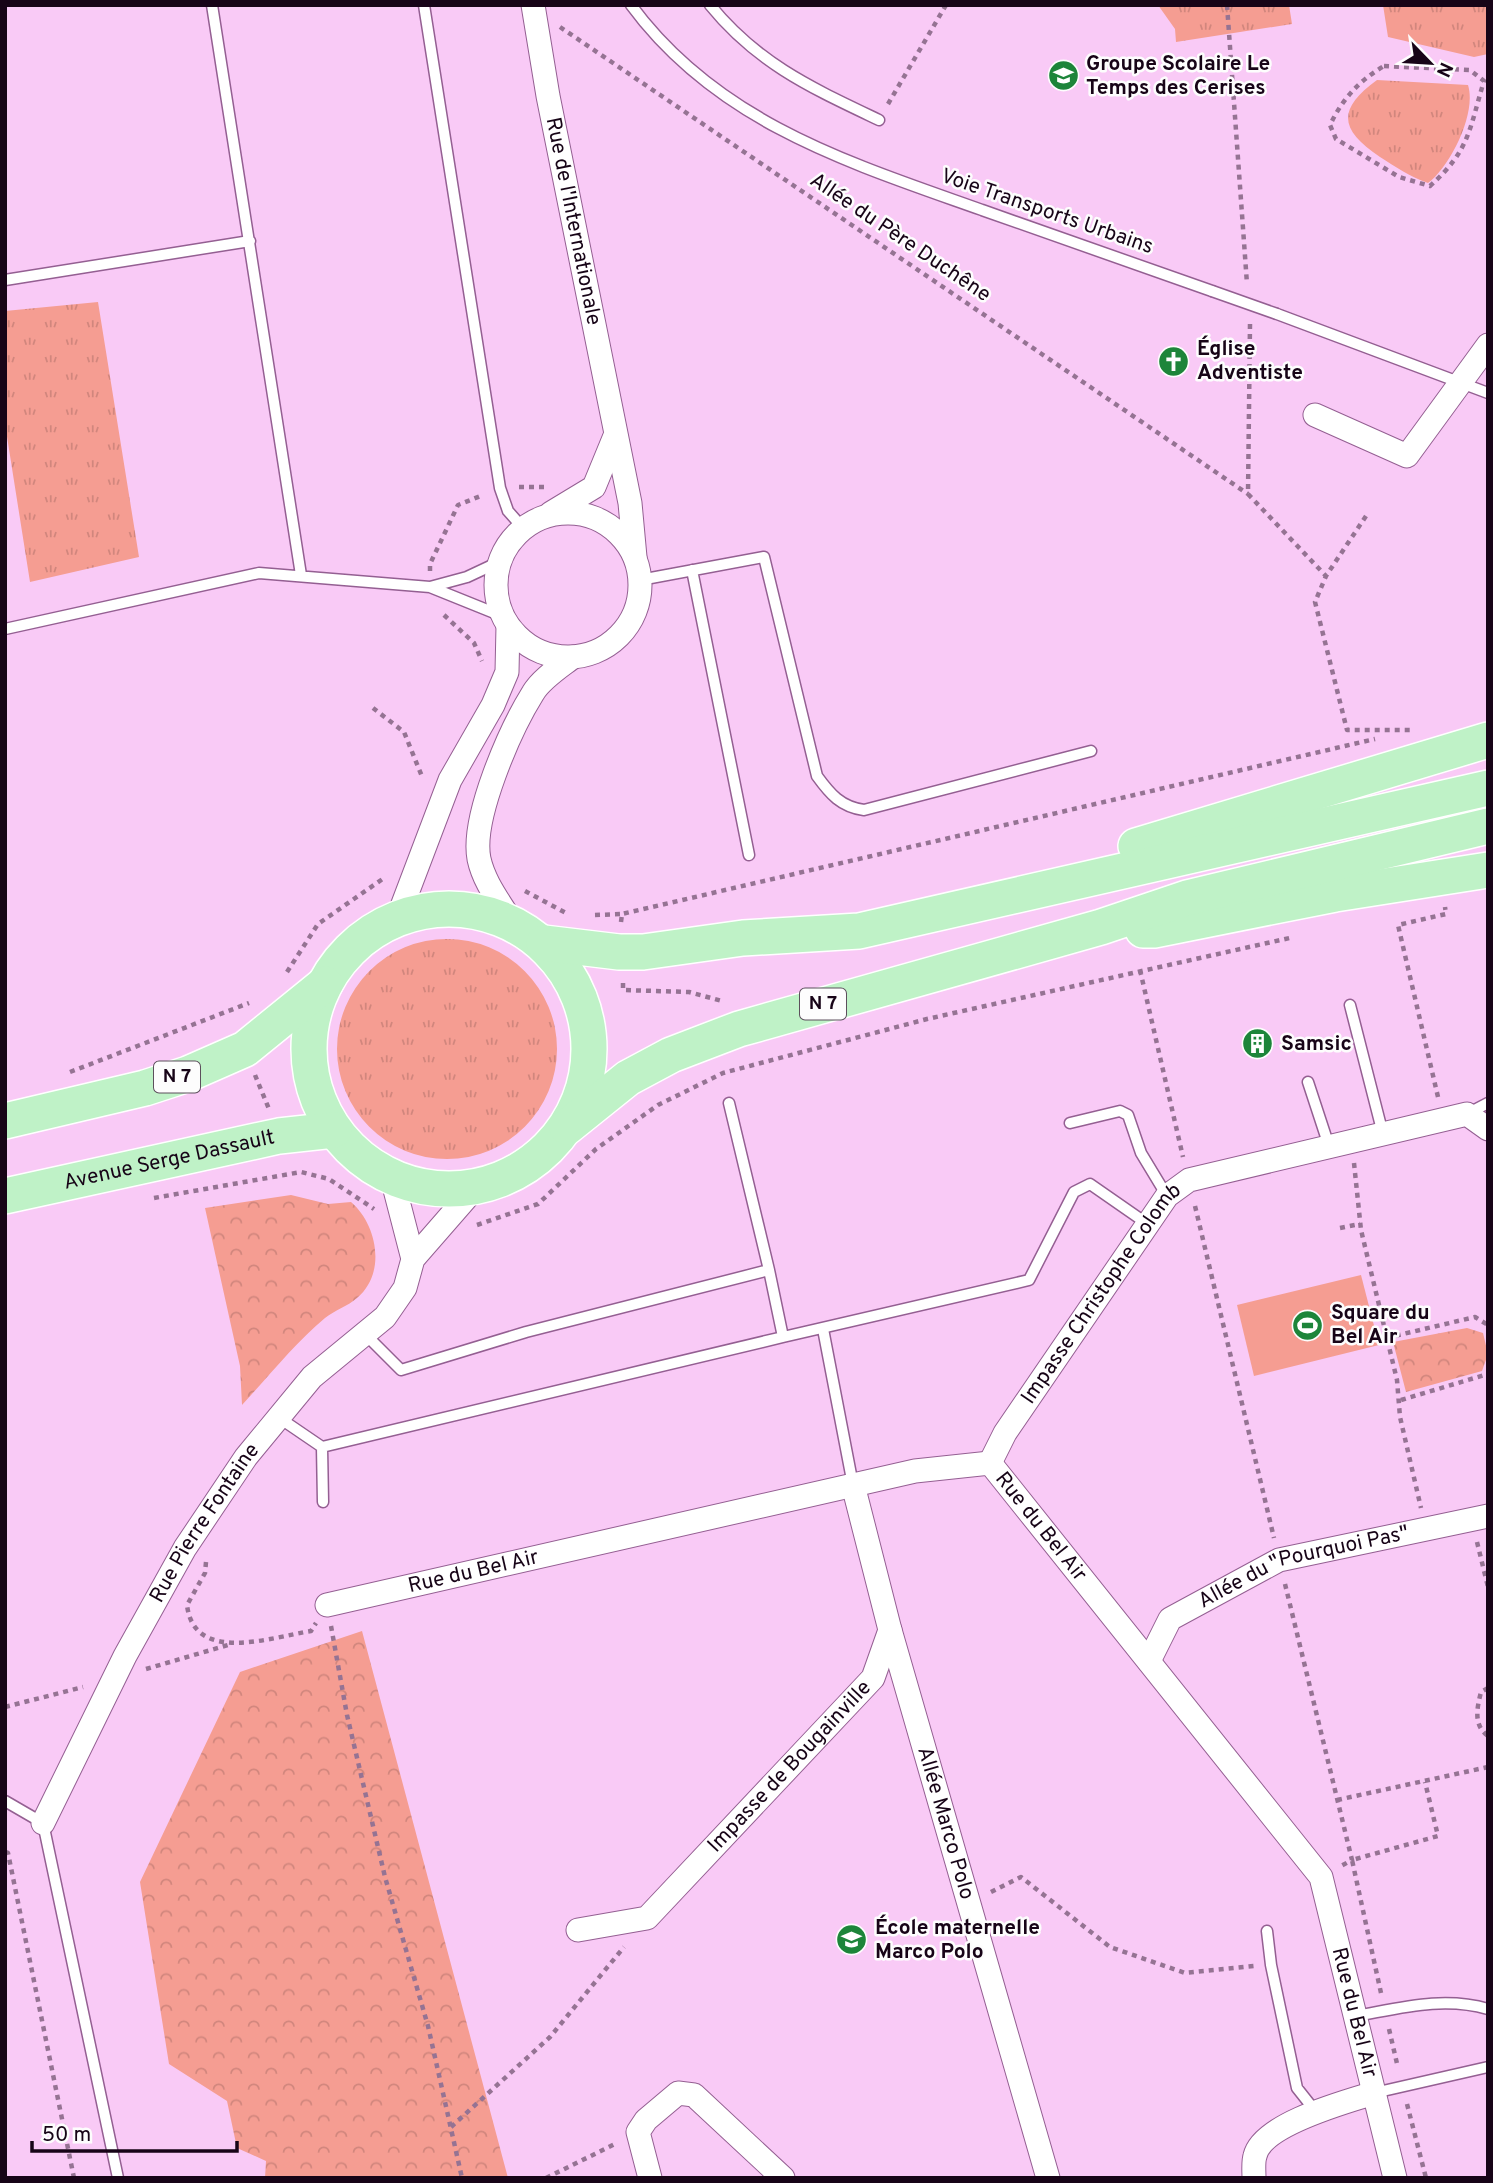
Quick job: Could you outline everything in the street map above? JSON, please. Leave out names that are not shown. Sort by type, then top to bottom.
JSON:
[{"type":"main road","points":[[1102,874],[1136,846],[1488,740]]},
{"type":"main road","points":[[544,943],[619,952],[743,938],[859,931],[933,917],[1102,874],[1488,788]]},
{"type":"main road","name":"N 7","points":[[567,1128],[628,1078],[671,1055],[739,1029],[1101,927],[1187,898],[1488,827]]},
{"type":"main road","points":[[1101,927],[1154,930],[1335,894],[1488,870]]},
{"type":"main road","points":[[435,908],[476,910],[511,921],[544,943],[572,977],[586,1014],[589,1054],[583,1092],[567,1128],[546,1150],[515,1174],[474,1189],[434,1190],[392,1178],[361,1159],[334,1130],[317,1100],[310,1056],[312,1020],[325,984],[342,957],[367,933],[398,917],[435,908]]},
{"type":"main road","name":"N 7","points":[[5,1121],[145,1088],[188,1074],[244,1049],[325,984]]},
{"type":"main road","name":"Avenue Serge Dassault","points":[[5,1196],[279,1136],[334,1130]]},
{"type":"street","name":"Rue de l'Internationale","points":[[533,7],[630,503],[635,557]]},
{"type":"street","points":[[1315,415],[1407,456],[1488,345]]},
{"type":"street","points":[[398,917],[450,780],[493,705],[507,672],[505,621],[496,589],[499,562],[505,548],[523,528],[594,487],[615,436]]},
{"type":"street","points":[[505,621],[530,646],[558,657],[573,657],[608,645],[622,632],[639,599],[640,580],[635,557],[614,529],[599,520],[565,512],[547,515]]},
{"type":"street","points":[[511,921],[484,878],[479,859],[476,837],[483,803],[534,691],[573,657]]},
{"type":"street","points":[[1467,1114],[1488,1129]]},
{"type":"street","name":"Impasse Christophe Colomb","points":[[990,1463],[1005,1433],[1167,1196],[1189,1180],[1467,1114]]},
{"type":"street","points":[[392,1178],[414,1259]]},
{"type":"street","name":"Rue Pierre Fontaine","points":[[43,1823],[125,1656],[185,1548],[246,1457],[312,1377],[386,1317],[405,1288],[414,1259],[474,1189]]},
{"type":"street","name":"Rue du Bel Air","points":[[327,1605],[915,1471],[990,1463],[1321,1877],[1395,2178]]},
{"type":"street","points":[[853,1485],[890,1630]]},
{"type":"street","name":"Allée du \"Pourquoi Pas\"","points":[[1149,1661],[1170,1619],[1279,1560],[1488,1516]]},
{"type":"street","name":"Allée Marco Polo","points":[[890,1630],[1048,2178]]},
{"type":"street","name":"Impasse de Bougainville","points":[[647,1918],[873,1678],[890,1630]]},
{"type":"street","points":[[578,1930],[647,1918]]},
{"type":"street","points":[[650,2178],[638,2132],[646,2120],[678,2093],[694,2095],[783,2178]]},
{"type":"street","points":[[1254,2178],[1255,2154],[1265,2138],[1316,2112],[1374,2093]]},
{"type":"lane","points":[[212,5],[300,575]]},
{"type":"lane","points":[[424,5],[500,488],[508,511],[523,528]]},
{"type":"lane","name":"Voie Transports Urbains","points":[[631,5],[670,53],[761,122],[814,147],[1488,393]]},
{"type":"lane","points":[[710,5],[728,27],[791,78],[879,120]]},
{"type":"lane","points":[[5,280],[250,241]]},
{"type":"lane","points":[[640,580],[764,557],[817,776],[831,795],[849,808],[864,810],[1091,751]]},
{"type":"lane","points":[[430,587],[467,577],[499,562]]},
{"type":"lane","points":[[692,570],[749,855]]},
{"type":"lane","points":[[5,629],[259,573],[430,587],[505,621]]},
{"type":"lane","points":[[1350,1006],[1383,1134]]},
{"type":"lane","points":[[1308,1082],[1328,1146]]},
{"type":"lane","points":[[729,1103],[783,1337]]},
{"type":"lane","points":[[1467,1114],[1488,1103]]},
{"type":"lane","points":[[1070,1123],[1121,1111],[1128,1115],[1142,1153],[1167,1196]]},
{"type":"lane","points":[[278,1417],[322,1447],[1030,1280],[1074,1192],[1081,1186],[1090,1184],[1149,1225]]},
{"type":"lane","points":[[365,1334],[401,1370],[526,1332],[769,1270]]},
{"type":"lane","points":[[823,1329],[853,1485]]},
{"type":"lane","points":[[322,1447],[323,1502]]},
{"type":"lane","points":[[5,1801],[43,1823],[118,2178]]},
{"type":"lane","points":[[1267,1931],[1270,1965],[1297,2088],[1316,2112]]},
{"type":"lane","points":[[1356,2017],[1437,2002],[1463,2002],[1488,2010]]},
{"type":"lane","points":[[1374,2093],[1488,2067]]},
{"type":"path","points":[[879,120],[946,5]]},
{"type":"path","points":[[1227,5],[1230,21]]},
{"type":"path","name":"Allée du Père Duchêne","points":[[533,7],[1248,494]]},
{"type":"path","points":[[1384,66],[1470,70],[1486,79],[1472,129],[1457,160],[1430,186],[1399,177],[1336,139],[1330,125],[1341,101],[1366,77],[1384,66]]},
{"type":"path","points":[[586,916],[622,914],[1415,730],[1347,730],[1315,602],[1326,576],[1366,516]]},
{"type":"path","points":[[373,708],[404,732],[425,783]]},
{"type":"path","points":[[285,975],[318,924],[383,881],[386,871]]},
{"type":"path","points":[[519,883],[526,893],[575,917]]},
{"type":"path","points":[[1443,1118],[1398,925],[1446,914],[1444,905]]},
{"type":"path","points":[[1436,906],[1455,905]]},
{"type":"path","points":[[622,914],[619,952],[623,990],[689,992],[730,1003],[752,1066],[927,1019],[1301,935]]},
{"type":"path","points":[[1140,970],[1352,1860],[1402,2086],[1426,2178]]},
{"type":"path","points":[[62,1075],[261,999]]},
{"type":"path","points":[[216,1015],[244,1049],[279,1136],[287,1174]]},
{"type":"path","points":[[1353,1154],[1360,1224],[1401,1400],[1400,1417],[1422,1515]]},
{"type":"path","points":[[1340,1228],[1360,1224]]},
{"type":"path","points":[[1386,1338],[1475,1317],[1488,1325]]},
{"type":"path","points":[[1401,1400],[1488,1374]]},
{"type":"path","points":[[1462,1522],[1476,1539],[1488,1587]]},
{"type":"path","points":[[185,1548],[208,1563],[187,1605],[188,1616],[195,1629],[209,1640],[229,1644],[311,1631],[327,1605]]},
{"type":"path","points":[[327,1605],[350,1729],[385,1878],[428,2026],[462,2178]]},
{"type":"path","points":[[1488,1688],[1481,1692],[1476,1713],[1482,1732],[1488,1736]]},
{"type":"path","points":[[1337,1800],[1488,1767]]},
{"type":"path","points":[[1321,1877],[1352,1860],[1438,1836],[1425,1782]]},
{"type":"path","points":[[5,1852],[8,1853],[74,2178]]},
{"type":"path","points":[[968,1903],[1021,1877],[1110,1947],[1185,1973],[1270,1965]]},
{"type":"path","points":[[451,2128],[550,2037],[647,1918]]},
{"type":"path","points":[[546,2178],[638,2132]]},
{"type":"green space","points":[[1158,5],[1289,5],[1292,24],[1176,42],[1175,29]]},
{"type":"green space","points":[[1383,5],[1488,5],[1488,54],[1474,57],[1388,37]]},
{"type":"green space","points":[[1377,80],[1468,85],[1469,110],[1460,138],[1445,165],[1428,183],[1380,157],[1357,138],[1351,129],[1349,110]]},
{"type":"green space","points":[[98,302],[139,557],[30,582],[5,424],[5,311]]},
{"type":"green space","points":[[447,939],[468,941],[499,952],[525,971],[544,997],[555,1028],[555,1070],[544,1101],[525,1127],[499,1146],[468,1157],[447,1159],[426,1157],[395,1146],[369,1127],[350,1101],[339,1070],[337,1049],[339,1028],[350,997],[369,971],[395,952],[426,941]]},
{"type":"green space","points":[[291,1195],[328,1204],[351,1202],[360,1211],[372,1235],[375,1249],[372,1276],[357,1298],[314,1328],[242,1405],[240,1366],[205,1208]]},
{"type":"green space","name":"Square du Bel Air","points":[[1361,1275],[1379,1345],[1254,1376],[1237,1305]]},
{"type":"green space","points":[[1467,1328],[1483,1333],[1488,1354],[1482,1371],[1406,1392],[1393,1342]]},
{"type":"green space","points":[[362,1631],[508,2178],[265,2178],[266,2161],[237,2148],[227,2101],[169,2064],[140,1882],[240,1672]]},
{"type":"place","name":"Groupe Scolaire Le Temps des Cerises","points":[[1063,76]]},
{"type":"place","name":"Église Adventiste","points":[[1174,361]]},
{"type":"place","name":"Samsic","points":[[1258,1044]]},
{"type":"place","name":"Square du Bel Air","points":[[1308,1325]]},
{"type":"place","name":"École maternelle Marco Polo","points":[[852,1940]]}]
